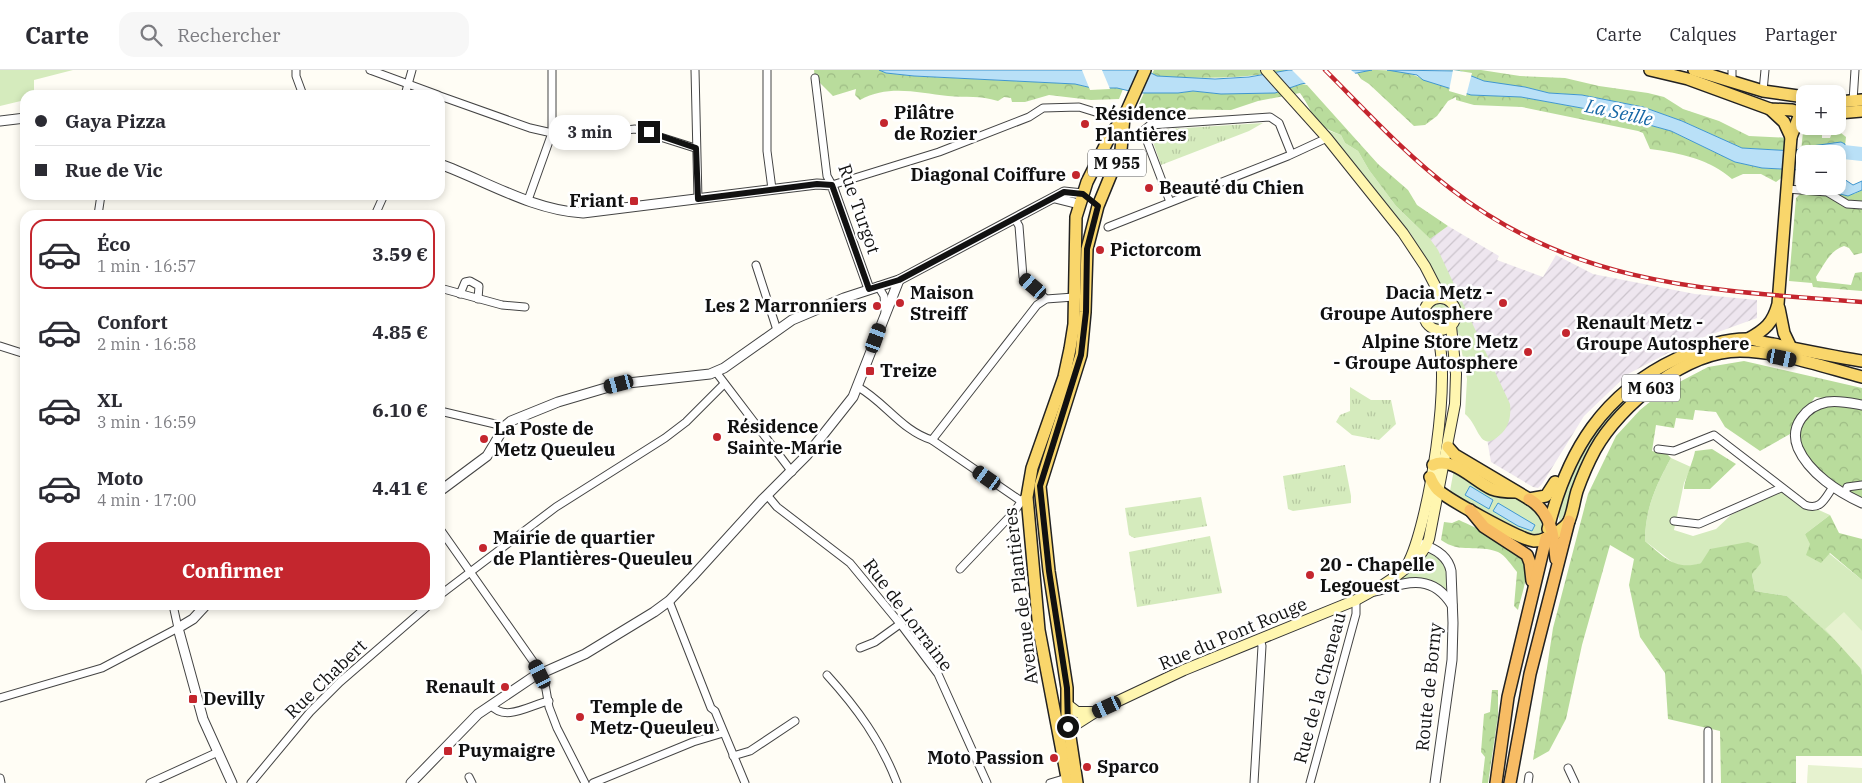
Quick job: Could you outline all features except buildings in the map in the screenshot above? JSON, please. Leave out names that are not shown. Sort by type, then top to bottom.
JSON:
[{"type":"highway","points":[[1529,499],[1545,512],[1550,522]]},
{"type":"highway","points":[[1470,510],[1484,527],[1526,555],[1530,563],[1532,592]]},
{"type":"highway","name":"M 603","points":[[1510,783],[1528,683],[1556,566],[1569,521]]},
{"type":"highway","name":"M 603","points":[[1496,783],[1508,697],[1532,592],[1549,536]]},
{"type":"highway","points":[[1549,536],[1556,566]]},
{"type":"main road","name":"Avenue de Plantières","points":[[1063,728],[1039,630],[1028,512],[1024,499],[1032,468],[1064,377],[1072,337],[1076,217],[1081,199],[1111,134],[1124,117],[1130,105],[1145,70]]},
{"type":"main road","points":[[1266,70],[1327,138],[1403,233],[1425,266],[1433,282],[1437,298]]},
{"type":"main road","points":[[1650,70],[1698,73],[1763,91],[1796,96]]},
{"type":"main road","points":[[1698,73],[1770,109],[1784,122],[1791,137]]},
{"type":"main road","points":[[1770,109],[1796,112]]},
{"type":"main road","points":[[1846,112],[1862,111]]},
{"type":"main road","name":"Avenue de Plantières","points":[[1063,728],[1068,705],[1049,571],[1040,486],[1081,355],[1086,312],[1087,249],[1098,206],[1119,159],[1124,135],[1124,117]]},
{"type":"main road","name":"M 603","points":[[1549,536],[1550,522],[1565,473],[1589,431],[1612,402],[1632,384],[1660,366],[1689,352],[1713,345],[1748,339],[1769,326],[1775,317],[1778,304],[1791,137],[1796,123]]},
{"type":"main road","points":[[1081,199],[1098,206]]},
{"type":"main road","points":[[1437,298],[1448,299],[1454,306],[1456,317],[1451,326],[1456,388],[1448,447],[1439,491],[1422,544],[1442,394],[1441,347],[1435,330],[1427,324],[1423,314],[1425,306],[1437,298]]},
{"type":"main road","name":"M 603","points":[[1778,304],[1782,328],[1790,347],[1801,362]]},
{"type":"main road","points":[[1435,330],[1443,330],[1451,326]]},
{"type":"main road","points":[[1748,339],[1862,361]]},
{"type":"main road","name":"M 603","points":[[1569,521],[1582,476],[1596,449],[1625,411],[1656,384],[1705,358],[1738,351],[1801,362]]},
{"type":"main road","points":[[1801,362],[1862,377]]},
{"type":"main road","name":"M 603","points":[[1529,499],[1541,499],[1550,492],[1575,443],[1589,431]]},
{"type":"main road","points":[[1448,447],[1455,455],[1529,499]]},
{"type":"main road","points":[[1432,465],[1444,463],[1453,465],[1493,490],[1517,492]]},
{"type":"main road","points":[[1430,477],[1439,491],[1520,537],[1533,541],[1549,536],[1569,521]]},
{"type":"main road","name":"Rue du Pont Rouge","points":[[1063,728],[1184,670],[1370,593],[1418,558],[1422,544]]},
{"type":"main road","points":[[1068,705],[1077,712],[1097,711]]},
{"type":"main road","name":"M 955","points":[[1063,728],[1070,781]]},
{"type":"street","points":[[296,70],[301,90]]},
{"type":"street","points":[[370,70],[425,90]]},
{"type":"street","points":[[406,90],[412,70]]},
{"type":"street","points":[[528,200],[552,133],[552,70]]},
{"type":"street","points":[[694,70],[698,199]]},
{"type":"street","points":[[767,70],[767,151],[772,189]]},
{"type":"street","points":[[1732,70],[1732,82]]},
{"type":"street","points":[[1763,91],[1765,70]]},
{"type":"street","points":[[1855,70],[1858,101]]},
{"type":"street","name":"Rue Turgot","points":[[815,78],[827,176],[874,288]]},
{"type":"street","points":[[445,97],[530,128],[552,133],[582,134],[635,129],[696,148]]},
{"type":"street","points":[[445,166],[528,200],[560,210],[582,213],[772,189],[817,184],[832,185],[847,178],[933,154],[1006,127],[1038,113],[1043,108],[1078,107],[1108,116],[1124,117]]},
{"type":"street","points":[[1170,202],[1145,136],[1144,130],[1150,125],[1270,117],[1279,123],[1291,153]]},
{"type":"street","points":[[0,121],[20,119]]},
{"type":"street","points":[[1108,227],[1327,138]]},
{"type":"street","points":[[1787,189],[1826,192],[1847,204],[1862,205]]},
{"type":"street","points":[[445,412],[502,426],[558,402],[619,384],[716,372],[777,330],[812,310],[899,280],[1055,198],[1081,199]]},
{"type":"street","points":[[1015,219],[1019,226],[1023,277],[1046,299]]},
{"type":"street","points":[[756,265],[777,330]]},
{"type":"street","points":[[411,783],[473,719],[491,705],[533,677],[601,645],[669,601],[767,495],[792,472],[853,397],[899,280]]},
{"type":"street","points":[[460,294],[466,282],[470,281],[479,286],[478,298]]},
{"type":"street","points":[[874,288],[884,296],[885,312]]},
{"type":"street","points":[[445,290],[502,305],[525,307]]},
{"type":"street","points":[[932,440],[1037,304],[1046,299],[1074,297]]},
{"type":"street","points":[[0,346],[20,352]]},
{"type":"street","points":[[716,372],[792,472]]},
{"type":"street","points":[[445,591],[556,507],[665,438],[686,422],[724,384]]},
{"type":"street","points":[[858,387],[910,429],[932,440],[1024,499],[960,569]]},
{"type":"street","points":[[1862,405],[1836,402],[1817,405],[1809,410],[1798,422],[1796,436],[1798,447],[1808,463],[1833,487],[1862,503]]},
{"type":"street","points":[[445,487],[487,456],[502,426]]},
{"type":"street","points":[[1658,449],[1674,451],[1714,435],[1782,488],[1812,508],[1824,501],[1833,487]]},
{"type":"street","points":[[1845,494],[1847,487],[1862,485]]},
{"type":"street","points":[[1674,521],[1699,524],[1782,488]]},
{"type":"street","name":"Rue de Lorraine","points":[[767,495],[777,507],[856,569],[900,624],[938,674],[987,783]]},
{"type":"street","points":[[1014,512],[1028,512]]},
{"type":"street","points":[[445,537],[535,664],[545,684],[557,728],[586,783]]},
{"type":"street","name":"Route de Borny","points":[[1422,544],[1441,554],[1450,565],[1452,607],[1450,677],[1435,783]]},
{"type":"street","points":[[1370,593],[1414,582],[1422,583],[1438,590],[1452,607]]},
{"type":"street","name":"Rue de la Cheneau","points":[[1310,783],[1356,614],[1356,600]]},
{"type":"street","points":[[669,601],[684,644],[744,783]]},
{"type":"street","points":[[174,610],[203,719],[232,783]]},
{"type":"street","points":[[0,698],[102,668],[178,628],[193,619],[201,610]]},
{"type":"street","name":"Rue Chabert","points":[[251,783],[310,712],[340,682],[423,610]]},
{"type":"street","points":[[860,648],[875,642],[900,624]]},
{"type":"street","points":[[1254,783],[1262,646],[1260,639]]},
{"type":"street","points":[[827,675],[856,708],[869,727],[882,749],[897,783]]},
{"type":"street","points":[[491,705],[497,710],[510,712],[549,701]]},
{"type":"street","points":[[733,756],[750,750],[795,721]]},
{"type":"street","points":[[1708,731],[1708,783]]},
{"type":"street","points":[[593,783],[693,742],[723,733]]},
{"type":"street","points":[[150,783],[218,752]]},
{"type":"street","points":[[1568,768],[1575,783]]},
{"type":"street","points":[[0,778],[1,783]]},
{"type":"street","points":[[1050,783],[1070,781]]},
{"type":"shaded area","points":[[1448,226],[1499,256],[1497,260],[1543,277],[1556,255],[1593,274],[1695,294],[1757,300],[1757,318],[1685,344],[1628,374],[1584,416],[1542,484],[1538,488],[1533,487],[1491,462],[1466,317],[1430,239]]},
{"type":"green space","points":[[0,70],[73,70],[34,80],[34,90],[20,90],[20,101],[0,106]]},
{"type":"green space","points":[[814,70],[879,70],[886,73],[914,76],[1075,84],[1092,88],[1106,86],[1123,89],[1119,99],[1091,100],[1049,95],[1025,102],[1012,102],[1011,98],[1004,97],[998,101],[979,97],[955,97],[893,91],[871,95],[860,100],[855,95],[856,89],[833,96],[815,78]]},
{"type":"green space","points":[[1154,70],[1289,70],[1240,77],[1190,78],[1157,76],[1152,74]]},
{"type":"green space","points":[[1370,70],[1405,72],[1471,95],[1521,97],[1587,109],[1607,117],[1642,123],[1671,131],[1735,162],[1762,168],[1792,170],[1776,182],[1761,174],[1743,174],[1732,179],[1714,166],[1694,158],[1650,149],[1643,133],[1638,131],[1522,107],[1474,105],[1456,100],[1456,97],[1448,101],[1437,116],[1425,125],[1414,126],[1369,84],[1361,79],[1357,73]]},
{"type":"green space","points":[[1442,70],[1481,70],[1520,76],[1565,78],[1599,86],[1648,93],[1664,97],[1683,109],[1719,121],[1749,136],[1792,138],[1794,151],[1742,148],[1682,121],[1643,107],[1582,95],[1549,93],[1525,87],[1499,84],[1484,81],[1459,71]]},
{"type":"green space","points":[[1301,84],[1307,85],[1378,164],[1408,190],[1417,205],[1448,226],[1430,239],[1396,206],[1369,170],[1358,151],[1345,143],[1341,135],[1324,127],[1315,119],[1300,93],[1258,101],[1231,110],[1150,109],[1138,106],[1144,93],[1193,91],[1221,94],[1275,93]]},
{"type":"green space","points":[[1263,123],[1249,131],[1161,165],[1151,136],[1154,130]]},
{"type":"green space","points":[[1327,130],[1341,135],[1345,143],[1358,151],[1369,170],[1396,206],[1430,239],[1438,250],[1510,404],[1507,426],[1494,439],[1489,441],[1480,437],[1465,414],[1467,379],[1458,332],[1454,332],[1461,315],[1459,304],[1441,287],[1411,234]]},
{"type":"green space","points":[[1803,135],[1822,135],[1822,138],[1830,138],[1831,135],[1844,135],[1846,137],[1845,145],[1802,145]]},
{"type":"green space","points":[[1862,190],[1862,253],[1854,255],[1849,248],[1844,246],[1839,248],[1831,254],[1816,277],[1817,281],[1851,285],[1855,273],[1862,272],[1862,291],[1813,287],[1812,283],[1789,281],[1796,198],[1799,195],[1846,195],[1846,192],[1854,194]]},
{"type":"green space","points":[[1440,302],[1448,305],[1451,313],[1448,321],[1440,324],[1432,321],[1429,313],[1432,305]]},
{"type":"green space","points":[[1698,353],[1633,395],[1609,422],[1560,523],[1558,512],[1573,464],[1601,421],[1648,377]]},
{"type":"green space","points":[[1744,361],[1862,388],[1862,403],[1815,397],[1790,434],[1760,451],[1725,427],[1716,412],[1695,410],[1693,420],[1676,418],[1674,428],[1656,425],[1652,451],[1667,454],[1671,458],[1652,498],[1647,518],[1645,541],[1670,561],[1684,565],[1701,563],[1710,549],[1748,542],[1758,546],[1761,563],[1752,574],[1755,591],[1787,596],[1859,662],[1862,675],[1862,756],[1796,756],[1796,783],[1721,783],[1720,731],[1668,719],[1665,673],[1640,637],[1629,585],[1634,559],[1610,545],[1582,645],[1566,719],[1549,751],[1533,760],[1553,628],[1588,494],[1616,436],[1640,410],[1666,389],[1708,367]]},
{"type":"green space","points":[[1350,387],[1371,400],[1391,400],[1396,424],[1379,440],[1352,435],[1336,422],[1340,415],[1350,411]]},
{"type":"green space","points":[[1817,405],[1862,405],[1862,503],[1808,463],[1796,436],[1796,430]]},
{"type":"green space","points":[[1712,449],[1736,464],[1710,489],[1684,489],[1695,451]]},
{"type":"green space","points":[[1671,458],[1691,467],[1684,483],[1674,530],[1693,536],[1716,529],[1731,515],[1787,488],[1803,503],[1830,515],[1805,534],[1862,580],[1862,675],[1858,662],[1787,596],[1755,591],[1752,574],[1701,563],[1689,567],[1676,565],[1645,541],[1647,518],[1652,498]]},
{"type":"green space","points":[[1345,465],[1351,503],[1293,511],[1288,509],[1283,476]]},
{"type":"green space","points":[[1454,469],[1496,486],[1527,504],[1538,514],[1543,525],[1540,536],[1517,531],[1505,525],[1450,491]]},
{"type":"green space","points":[[1201,497],[1207,526],[1134,538],[1129,535],[1125,508]]},
{"type":"green space","points":[[1830,515],[1839,533],[1862,539],[1862,580],[1830,553],[1821,563],[1806,555],[1810,544],[1805,534]]},
{"type":"green space","points":[[1459,520],[1498,539],[1517,553],[1523,561],[1526,568],[1526,578],[1518,610],[1514,606],[1517,572],[1503,556],[1491,550],[1455,547],[1441,540],[1444,522],[1452,523]]},
{"type":"green space","points":[[1210,536],[1222,593],[1137,607],[1129,552]]},
{"type":"green space","points":[[1431,553],[1445,565],[1448,593],[1425,581],[1419,580],[1388,586],[1423,556]]},
{"type":"green space","points":[[1844,612],[1862,631],[1862,670],[1825,629]]},
{"type":"green space","points":[[1492,690],[1498,690],[1498,716],[1488,783],[1482,783],[1485,757],[1481,752],[1484,714],[1490,712]]},
{"type":"green space","points":[[1808,765],[1862,768],[1862,783],[1807,783]]},
{"type":"water","points":[[879,70],[1145,70],[1157,76],[1215,79],[1249,77],[1289,70],[1372,70],[1301,84],[1275,93],[1221,94],[1193,91],[1138,93],[1117,88],[1092,88],[1075,84],[914,76],[886,73]]},
{"type":"water","points":[[1387,70],[1459,71],[1484,81],[1525,87],[1549,93],[1582,95],[1643,107],[1682,121],[1742,148],[1796,150],[1796,170],[1762,168],[1735,162],[1671,131],[1642,123],[1607,117],[1587,109],[1521,97],[1471,95],[1423,80],[1417,75]]},
{"type":"water","points":[[1841,142],[1845,145],[1819,145]]},
{"type":"water","points":[[1846,180],[1853,185],[1862,181],[1862,190],[1848,196],[1844,195],[1846,195]]},
{"type":"water","points":[[1470,486],[1493,500],[1489,509],[1465,495]]},
{"type":"water","points":[[1498,503],[1535,525],[1532,531],[1518,526],[1493,511]]},
{"type":"pier","points":[[1082,70],[1102,70],[1110,89],[1090,90]]},
{"type":"pier","points":[[1292,70],[1351,70],[1357,75],[1307,85]]},
{"type":"pier","points":[[1453,70],[1472,73],[1466,96],[1449,91]]},
{"type":"waterway","name":"La Seille","points":[[1846,152],[1862,154]]},
{"type":"railway","points":[[1325,70],[1402,147],[1434,176],[1499,222],[1547,246],[1596,265],[1647,278],[1698,287],[1751,293],[1862,302]]},
{"type":"place","name":"Pilâtre de Rozier","points":[[884,123]]},
{"type":"place","name":"Résidence Plantières","points":[[1085,124]]},
{"type":"place","name":"Diagonal Coiffure","points":[[1076,175]]},
{"type":"place","name":"Beauté du Chien","points":[[1149,188]]},
{"type":"place","name":"Friant","points":[[634,201]]},
{"type":"place","name":"Pictorcom","points":[[1100,250]]},
{"type":"place","name":"Maison Streiff","points":[[900,303]]},
{"type":"place","name":"Dacia Metz - Groupe Autosphere","points":[[1503,303]]},
{"type":"place","name":"Les 2 Marronniers","points":[[877,306]]},
{"type":"place","name":"Renault Metz - Groupe Autosphere","points":[[1566,333]]},
{"type":"place","name":"Alpine Store Metz - Groupe Autosphere","points":[[1528,352]]},
{"type":"place","name":"Treize","points":[[870,371]]},
{"type":"place","name":"Résidence Sainte-Marie","points":[[717,437]]},
{"type":"place","name":"La Poste de Metz Queuleu","points":[[484,439]]},
{"type":"place","name":"Mairie de quartier de Plantières-Queuleu","points":[[483,548]]},
{"type":"place","name":"20 - Chapelle Legouest","points":[[1310,575]]},
{"type":"place","name":"Renault","points":[[505,687]]},
{"type":"place","name":"Devilly","points":[[193,699]]},
{"type":"place","name":"Temple de Metz-Queuleu","points":[[580,717]]},
{"type":"place","name":"Puymaigre","points":[[448,751]]},
{"type":"place","name":"Moto Passion","points":[[1054,758]]},
{"type":"place","name":"Sparco","points":[[1087,767]]},
{"type":"route","points":[[649,132],[696,148],[698,154],[698,199],[817,184],[832,185],[869,289],[899,280],[1045,204],[1064,192],[1072,191],[1083,194],[1098,206],[1087,249],[1086,312],[1081,355],[1076,376],[1040,486],[1049,571],[1067,688],[1068,727]]}]
